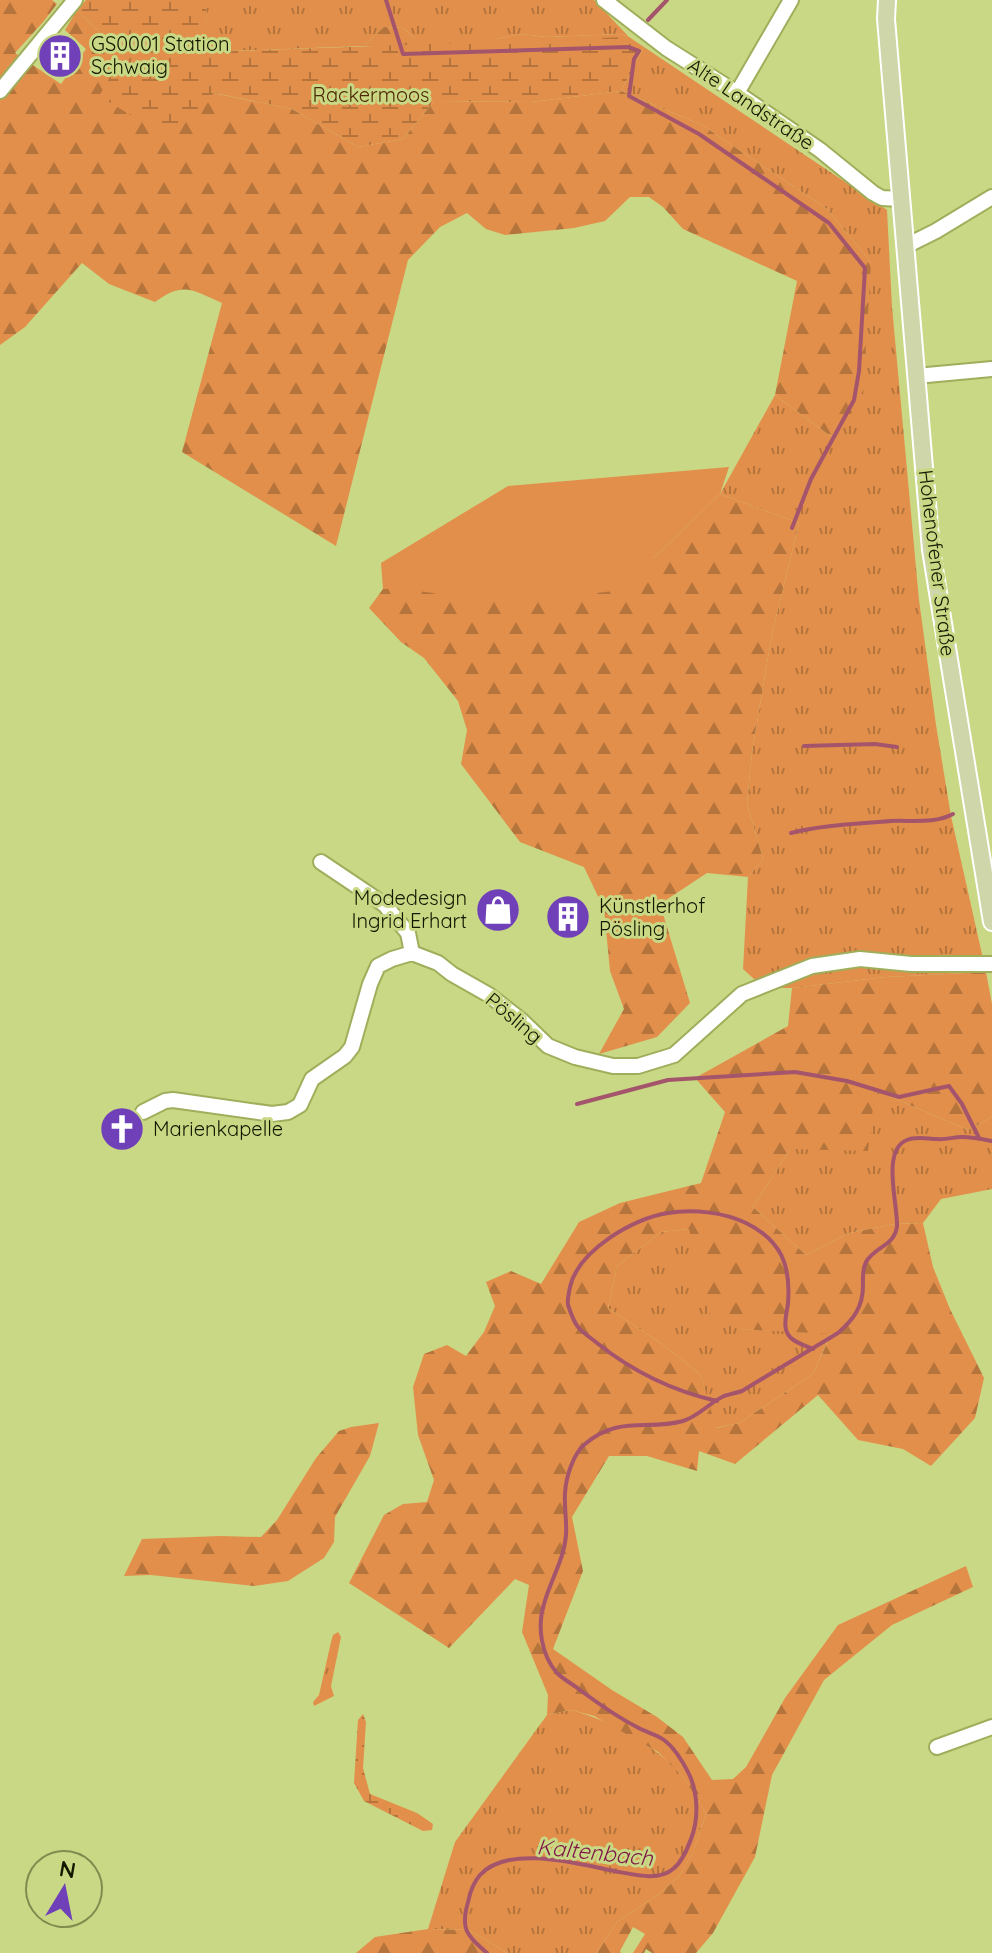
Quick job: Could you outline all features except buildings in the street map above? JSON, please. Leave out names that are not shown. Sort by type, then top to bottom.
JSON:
[{"type":"main road","name":"Hohenofener Straße","points":[[887,0],[886,19],[931,550],[988,870],[992,922]]},
{"type":"street","points":[[0,91],[75,0]]},
{"type":"street","name":"Alte Landstraße","points":[[604,0],[666,48],[820,150],[873,193],[882,198],[901,199]]},
{"type":"street","points":[[737,93],[791,0]]},
{"type":"street","points":[[906,246],[992,197]]},
{"type":"street","points":[[916,376],[992,369]]},
{"type":"street","points":[[143,1112],[173,1100],[272,1114],[288,1112],[300,1105],[312,1079],[345,1056],[352,1047],[378,966],[412,953],[408,933],[385,905],[321,862]]},
{"type":"street","name":"Pösling","points":[[412,953],[438,963],[489,995],[548,1046],[575,1057],[613,1066],[638,1066],[674,1055],[742,994],[812,966],[860,959],[911,964],[992,964]]},
{"type":"street","points":[[937,1747],[992,1727]]},
{"type":"green space","points":[[0,0],[52,0],[57,4],[15,53],[61,84],[86,49],[65,30],[77,10],[123,55],[213,93],[292,109],[358,147],[403,139],[434,101],[531,102],[621,91],[702,125],[827,209],[871,262],[863,398],[833,438],[775,395],[797,281],[683,229],[649,197],[630,197],[605,221],[574,228],[505,235],[486,229],[467,213],[440,227],[408,260],[336,546],[182,452],[222,303],[188,290],[173,291],[155,302],[109,284],[82,263],[25,327],[0,345]]},
{"type":"green space","name":"Rackermoos","points":[[86,0],[206,0],[208,52],[629,37],[644,47],[621,91],[531,102],[434,101],[403,139],[358,147],[292,109],[214,93],[167,137],[99,96],[123,55],[77,10]]},
{"type":"green space","points":[[206,0],[594,0],[629,37],[621,34],[546,37],[522,34],[495,39],[415,39],[404,28],[384,27],[363,46],[207,52]]},
{"type":"green space","points":[[384,27],[404,28],[415,39],[495,39],[522,34],[546,37],[621,34],[629,37],[633,46],[363,46]]},
{"type":"green space","points":[[644,47],[887,210],[892,307],[919,600],[951,816],[986,972],[764,988],[743,969],[748,877],[763,859],[747,804],[752,752],[772,634],[799,523],[720,494],[775,395],[833,438],[871,262],[827,209],[702,125],[621,91]]},
{"type":"green space","points":[[729,467],[720,494],[654,558],[613,591],[508,604],[405,589],[383,589],[381,563],[508,486]]},
{"type":"green space","points":[[720,494],[799,523],[772,634],[752,752],[747,804],[763,859],[748,877],[707,873],[660,904],[690,1003],[657,1037],[599,1054],[624,1009],[610,971],[604,909],[584,867],[520,842],[461,764],[467,730],[458,701],[424,658],[401,642],[369,608],[383,589],[405,589],[654,558]]},
{"type":"green space","points":[[986,972],[992,1004],[992,1117],[968,1130],[875,1090],[868,1151],[790,1149],[753,1207],[806,1255],[849,1233],[895,1224],[923,1223],[933,1267],[984,1378],[975,1418],[931,1466],[903,1449],[858,1440],[818,1395],[735,1464],[699,1451],[697,1471],[647,1456],[609,1456],[572,1517],[583,1571],[553,1649],[683,1737],[712,1780],[733,1779],[746,1767],[785,1698],[838,1625],[966,1566],[973,1587],[892,1625],[824,1680],[772,1775],[755,1857],[713,1933],[696,1953],[652,1953],[646,1949],[644,1953],[633,1953],[645,1934],[633,1927],[621,1953],[596,1953],[617,1922],[662,1892],[680,1875],[693,1852],[706,1813],[683,1777],[658,1752],[594,1716],[571,1710],[547,1715],[548,1695],[522,1632],[529,1585],[515,1579],[449,1648],[349,1583],[384,1515],[403,1504],[427,1502],[434,1480],[418,1435],[413,1387],[424,1354],[447,1345],[466,1356],[484,1332],[495,1306],[486,1282],[511,1271],[541,1284],[579,1222],[620,1203],[701,1183],[725,1112],[695,1078],[788,1026],[792,988],[886,977]],"holes":[[[689,1229],[709,1313],[738,1329],[831,1334],[813,1374],[739,1423],[716,1428],[701,1375],[608,1308],[617,1266],[661,1232]]]},
{"type":"green space","points":[[875,1090],[968,1130],[992,1117],[992,1189],[941,1199],[923,1223],[895,1224],[849,1233],[806,1255],[753,1207],[790,1149]]},
{"type":"green space","points":[[689,1229],[738,1329],[831,1333],[813,1374],[739,1423],[715,1428],[701,1375],[608,1308],[617,1266],[661,1232]]},
{"type":"green space","points":[[379,1423],[370,1456],[335,1517],[334,1542],[324,1558],[288,1581],[254,1586],[151,1575],[124,1576],[142,1539],[261,1537],[277,1520],[316,1458],[339,1431]]},
{"type":"green space","points":[[338,1632],[341,1637],[331,1686],[334,1696],[314,1706],[333,1635]]},
{"type":"green space","points":[[571,1710],[601,1720],[646,1744],[671,1765],[688,1785],[706,1813],[693,1852],[680,1875],[662,1892],[617,1922],[596,1953],[507,1953],[469,1930],[428,1929],[455,1842],[547,1715]]},
{"type":"green space","points":[[363,1714],[366,1722],[363,1768],[370,1794],[417,1813],[433,1824],[432,1830],[423,1831],[364,1801],[354,1783],[358,1720]]},
{"type":"green space","points":[[428,1929],[469,1930],[507,1953],[356,1953],[375,1937]]},
{"type":"waterway","points":[[386,0],[403,54],[628,47],[639,51],[634,59],[629,96],[699,134],[829,223],[865,268],[859,371],[854,400],[811,479],[792,528]]},
{"type":"waterway","points":[[648,20],[667,0]]},
{"type":"waterway","points":[[804,746],[875,744],[897,747]]},
{"type":"waterway","points":[[791,833],[841,825],[931,820],[953,814]]},
{"type":"waterway","points":[[577,1104],[668,1080],[795,1072],[847,1081],[899,1097],[949,1086],[979,1138]]},
{"type":"waterway","name":"Kaltenbach","points":[[487,1953],[470,1936],[465,1919],[474,1884],[492,1866],[508,1860],[544,1859],[637,1875],[660,1875],[673,1869],[682,1859],[694,1831],[696,1798],[692,1781],[672,1747],[613,1713],[564,1679],[552,1666],[544,1649],[542,1613],[565,1544],[566,1487],[577,1454],[597,1435],[610,1430],[689,1419],[724,1396],[742,1391],[838,1333],[859,1307],[866,1262],[895,1233],[897,1217],[893,1166],[899,1146],[907,1140],[918,1138],[966,1137],[992,1141]]},
{"type":"waterway","name":"Kaltenbach","points":[[717,1401],[669,1386],[639,1371],[578,1327],[568,1305],[570,1287],[584,1261],[609,1238],[639,1222],[668,1213],[708,1212],[746,1223],[768,1237],[781,1255],[788,1277],[786,1330],[791,1338],[813,1349]]},
{"type":"place","name":"GS0001 Station Schwaig","points":[[60,56]]},
{"type":"place","name":"Modedesign Ingrid Erhart","points":[[498,910]]},
{"type":"place","name":"Künstlerhof Pösling","points":[[568,917]]},
{"type":"place","name":"Marienkapelle","points":[[122,1129]]}]
